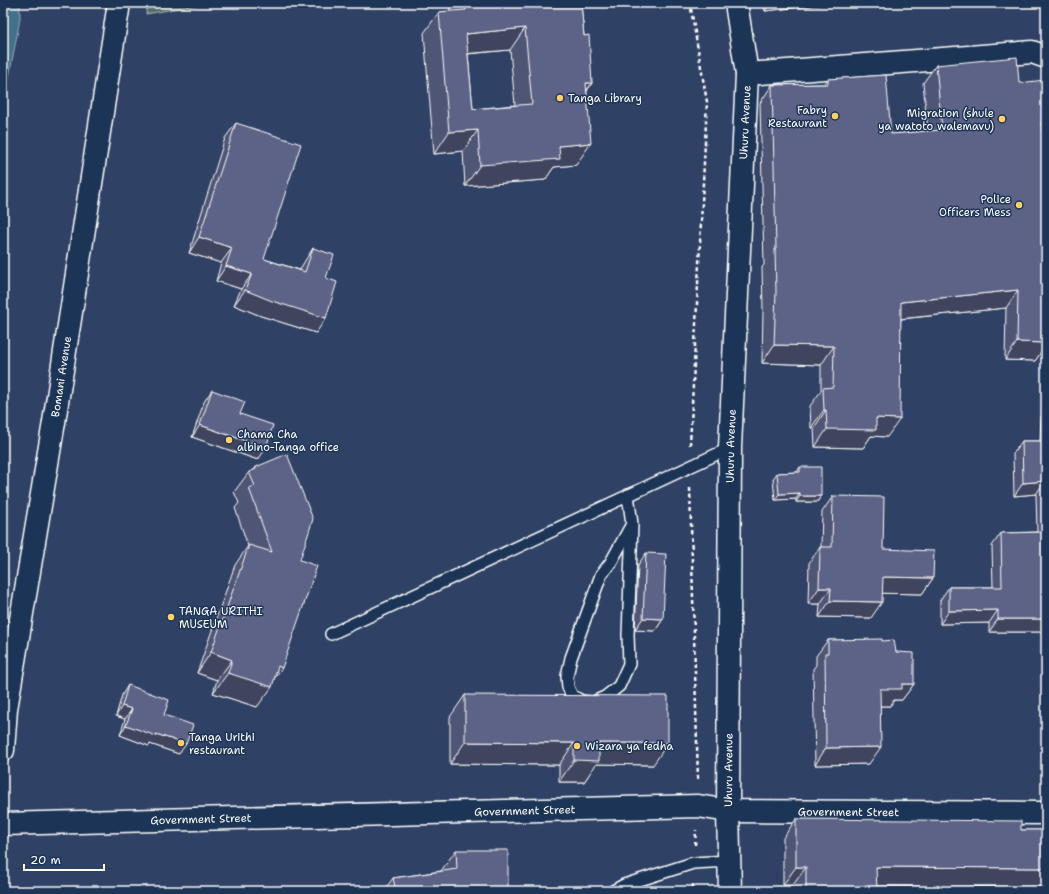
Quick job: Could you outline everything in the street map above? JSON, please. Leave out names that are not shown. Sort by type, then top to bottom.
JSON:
[{"type":"street","name":"Bomani Avenue","points":[[3,750],[6,709],[54,422],[119,3]]},
{"type":"street","name":"Uhuru Avenue","points":[[730,891],[728,811],[730,448],[747,74],[736,3]]},
{"type":"street","points":[[747,74],[1041,50]]},
{"type":"street","name":"Government Street","points":[[3,824],[698,806],[728,811],[1046,813]]},
{"type":"lane","points":[[331,634],[730,448]]},
{"type":"lane","points":[[628,495],[632,524],[628,635],[629,664],[619,686],[605,697],[593,702],[582,701],[572,696],[568,687],[567,676],[571,658],[601,574],[611,562],[632,524]]},
{"type":"lane","points":[[613,891],[624,885],[693,863],[729,861]]},
{"type":"green space","points":[[147,3],[207,3],[146,14]]},
{"type":"water","points":[[3,3],[20,3],[20,19],[3,109]]},
{"type":"building","points":[[466,3],[581,3],[584,36],[589,35],[592,83],[586,83],[591,143],[559,146],[560,159],[480,165],[478,130],[449,132],[439,12],[466,10]],"holes":[[[525,28],[532,104],[473,109],[466,34]]]},
{"type":"building","points":[[1017,57],[1019,83],[1045,80],[1046,87],[1046,118],[1042,118],[1043,122],[1041,122],[1046,162],[1046,343],[1017,342],[1018,290],[901,302],[900,419],[876,418],[876,430],[827,429],[823,388],[833,387],[834,346],[774,345],[776,249],[772,85],[828,84],[828,79],[886,75],[891,134],[942,130],[936,65]]},
{"type":"building","points":[[236,123],[301,144],[264,259],[305,272],[313,248],[334,255],[326,278],[337,282],[326,318],[272,301],[245,290],[252,274],[226,266],[232,248],[199,237]]},
{"type":"building","points":[[212,390],[245,402],[240,414],[273,425],[266,448],[200,425]]},
{"type":"building","points":[[1022,441],[1046,441],[1046,506],[1045,481],[1023,483]]},
{"type":"building","points":[[287,454],[313,519],[300,560],[317,566],[282,668],[278,666],[272,687],[228,673],[232,660],[211,652],[249,545],[272,552],[249,488],[255,486],[249,472],[256,469],[256,467]]},
{"type":"building","points":[[800,467],[821,467],[821,496],[800,496],[800,493],[779,494],[777,473],[800,472]]},
{"type":"building","points":[[833,496],[884,497],[883,549],[934,551],[933,578],[883,577],[882,602],[830,601],[831,588],[819,588],[820,547],[832,547]]},
{"type":"building","points":[[1046,532],[1046,619],[998,619],[998,610],[949,611],[949,587],[1002,587],[1001,533]]},
{"type":"building","points":[[646,553],[666,554],[663,619],[643,618]]},
{"type":"building","points":[[882,639],[882,641],[894,640],[896,652],[914,653],[914,684],[902,684],[902,689],[880,689],[881,747],[826,748],[825,653],[828,653],[828,640]]},
{"type":"building","points":[[128,685],[169,700],[164,715],[193,725],[186,744],[156,734],[156,736],[126,725],[132,709],[122,706]]},
{"type":"building","points":[[465,695],[668,696],[668,743],[599,743],[599,761],[574,760],[574,743],[465,742]]},
{"type":"building","points":[[796,819],[1021,821],[1021,830],[1046,830],[1046,868],[876,867],[877,891],[806,891],[806,867],[796,867]]},
{"type":"building","points":[[456,850],[508,850],[508,891],[396,891],[393,878],[457,869]]},
{"type":"place","name":"Tanga Library","points":[[560,98]]},
{"type":"place","name":"Fabry Restaurant","points":[[835,116]]},
{"type":"place","name":"Migration (shule ya watoto walemavu)","points":[[1002,119]]},
{"type":"place","name":"Police Officers Mess","points":[[1019,205]]},
{"type":"place","name":"Chama Cha albino-Tanga office","points":[[229,440]]},
{"type":"place","name":"TANGA URITHI MUSEUM","points":[[171,617]]},
{"type":"place","name":"Tanga Urithi restaurant","points":[[181,743]]},
{"type":"place","name":"Wizara ya fedha","points":[[577,746]]}]
